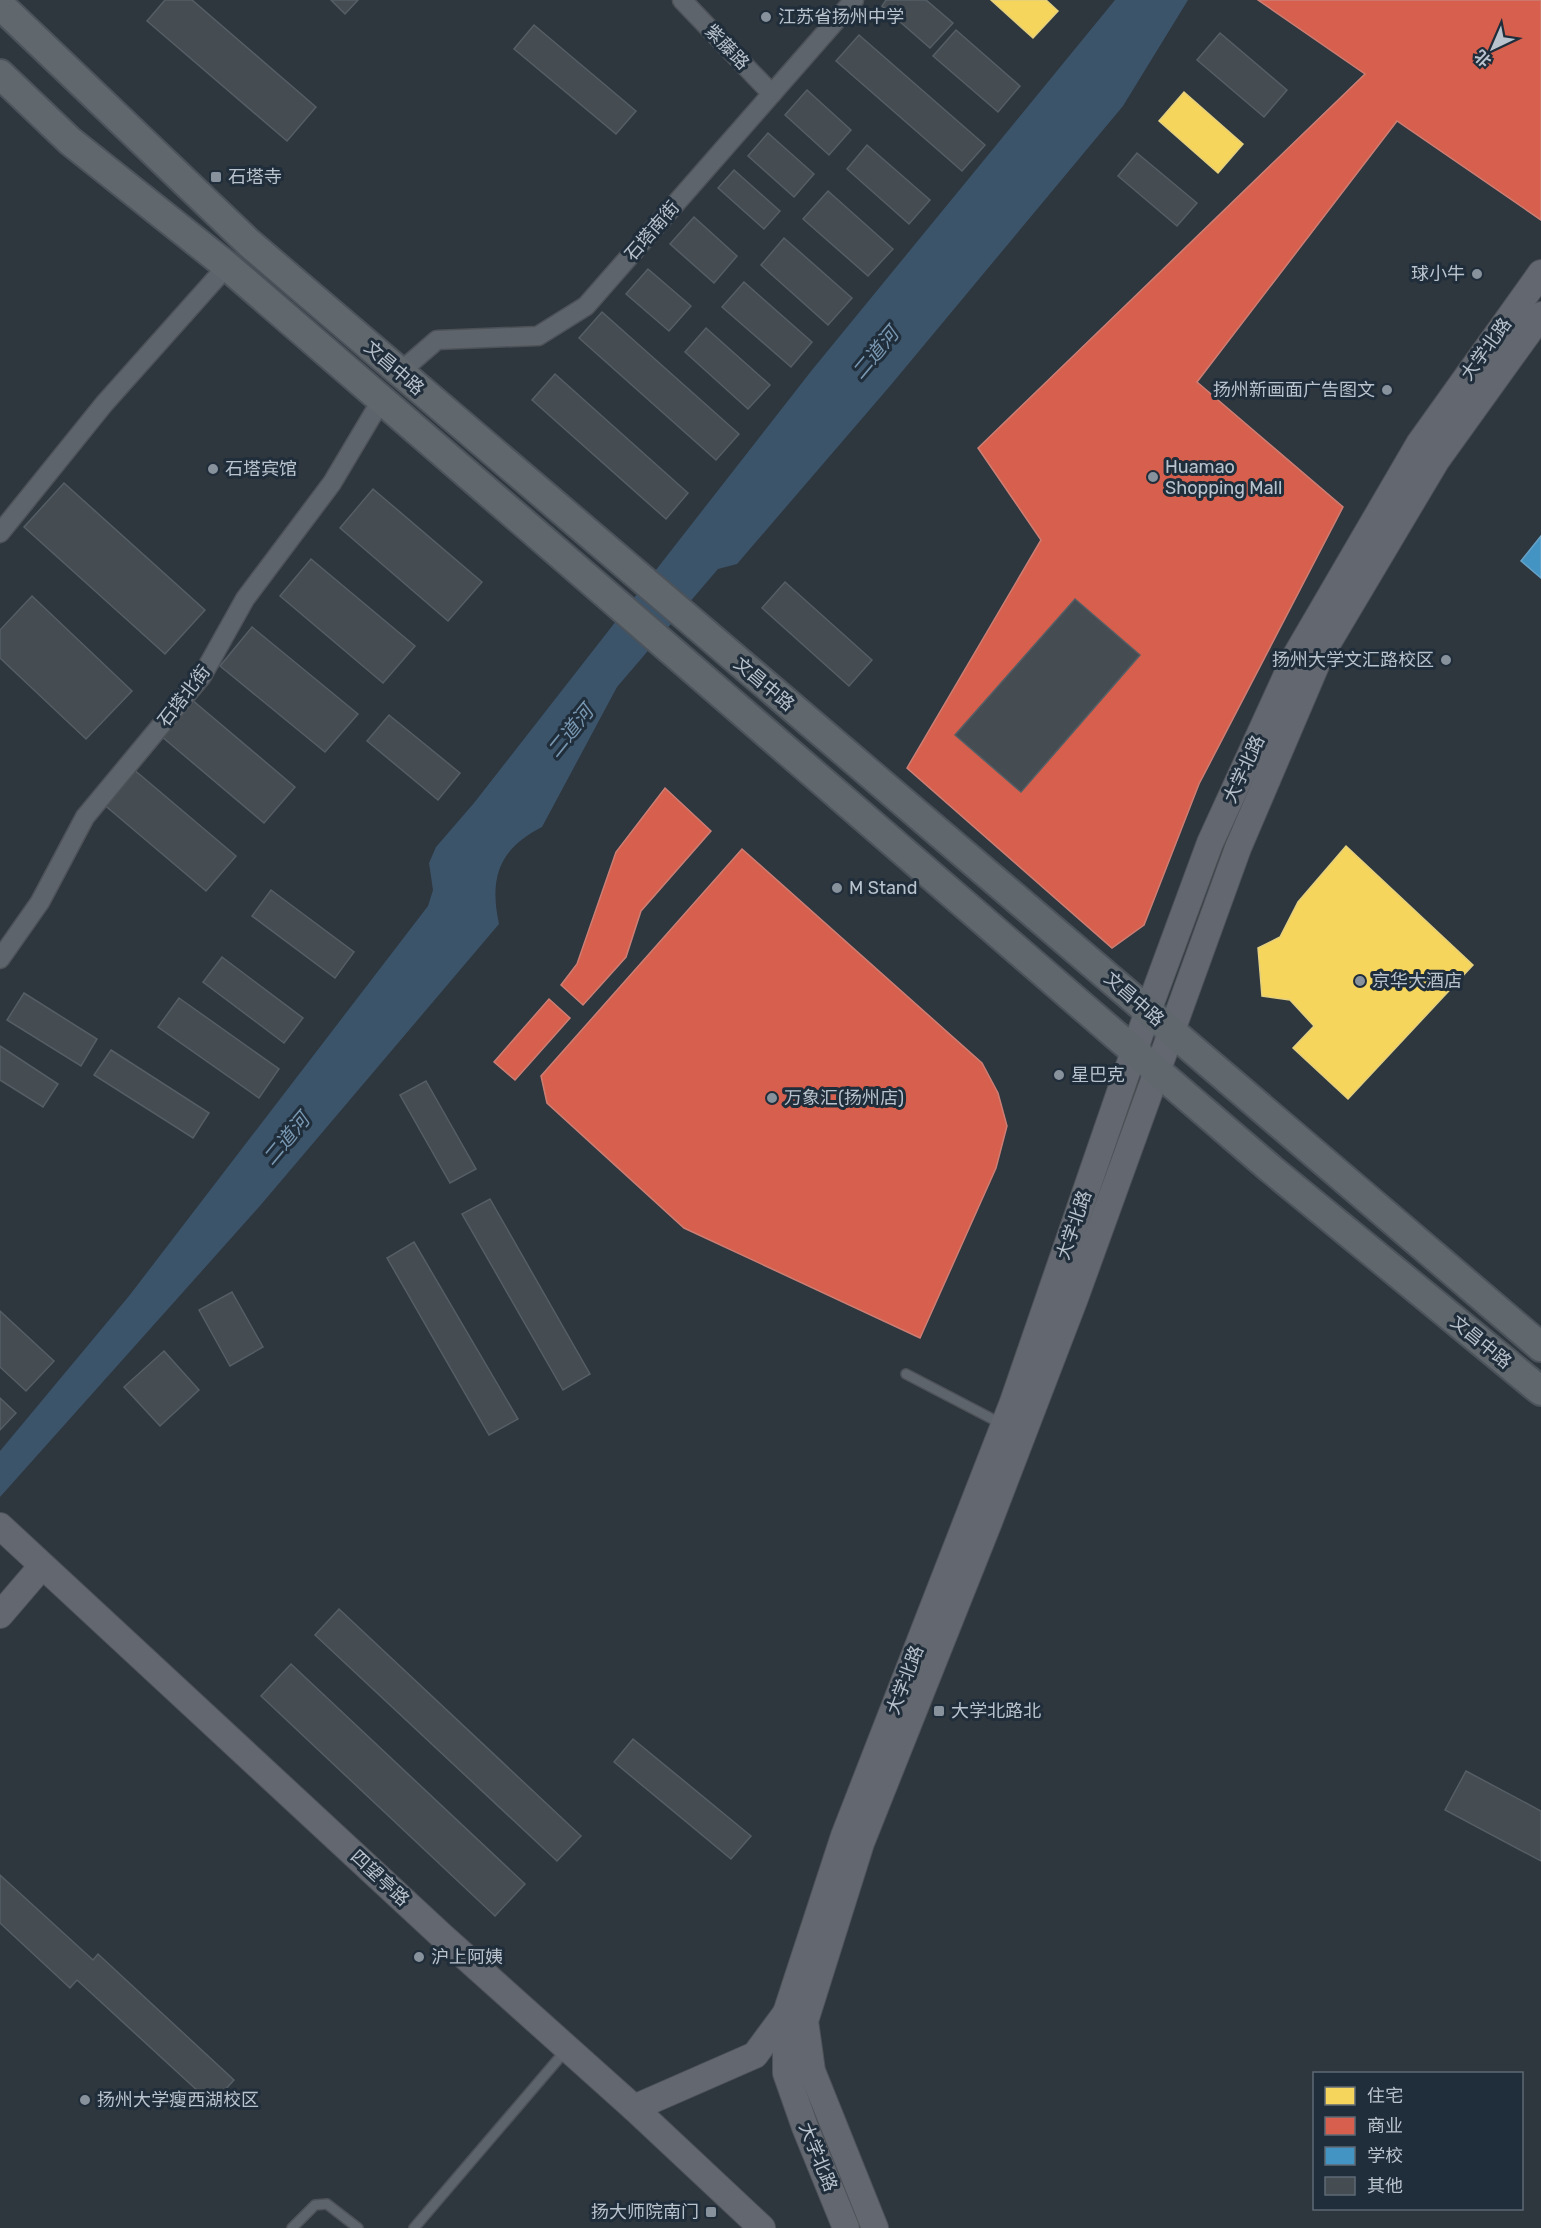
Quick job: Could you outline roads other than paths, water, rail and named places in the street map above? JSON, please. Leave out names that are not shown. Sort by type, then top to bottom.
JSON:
[{"type":"main road","name":"文昌中路","points":[[0,5],[249,243],[1541,1347]]},
{"type":"main road","name":"文昌中路","points":[[0,74],[70,141],[228,266],[1271,1169],[1541,1391]]},
{"type":"street","name":"紫藤路","points":[[682,0],[772,94]]},
{"type":"street","name":"石塔南街","points":[[400,372],[437,340],[538,336],[586,306],[854,0]]},
{"type":"street","points":[[0,533],[104,404],[228,266]]},
{"type":"street","name":"大学北路","points":[[846,2228],[786,2073],[786,2013],[844,1836],[1004,1425],[1148,1011],[1210,843],[1296,655],[1419,444],[1541,273]]},
{"type":"street","name":"大学北路","points":[[875,2228],[812,2071],[805,2021],[861,1843],[1067,1320],[1238,848],[1320,656],[1436,461],[1541,315]]},
{"type":"street","name":"石塔北街","points":[[0,959],[40,902],[85,817],[202,676],[245,599],[332,483],[382,399]]},
{"type":"street","name":"四望亭路","points":[[3,1528],[433,1928],[634,2108],[762,2228]]},
{"type":"street","points":[[0,1615],[42,1566]]},
{"type":"street","points":[[634,2108],[755,2055],[786,2013]]},
{"type":"lane","points":[[906,1374],[1004,1425]]},
{"type":"lane","points":[[414,2228],[567,2048]]},
{"type":"lane","points":[[292,2228],[315,2205],[327,2204],[358,2228]]},
{"type":"water","name":"二道河","points":[[1115,0],[1188,0],[1123,106],[890,386],[737,564],[718,569],[617,687],[542,827],[516,845],[501,866],[495,892],[499,924],[259,1207],[0,1497],[0,1451],[129,1296],[428,906],[433,890],[429,863],[436,847],[474,803],[812,370]]},
{"type":"place","name":"江苏省扬州中学","points":[[766,17]]},
{"type":"place","name":"石塔寺","points":[[216,177]]},
{"type":"place","name":"球小牛","points":[[1477,274]]},
{"type":"place","name":"扬州新画面广告图文","points":[[1387,390]]},
{"type":"place","name":"石塔宾馆","points":[[213,469]]},
{"type":"place","name":"Huamao Shopping Mall","points":[[1153,477]]},
{"type":"place","name":"扬州大学文汇路校区","points":[[1446,660]]},
{"type":"place","name":"M Stand","points":[[837,888]]},
{"type":"place","name":"京华大酒店","points":[[1360,981]]},
{"type":"place","name":"星巴克","points":[[1059,1075]]},
{"type":"place","name":"万象汇(扬州店)","points":[[772,1098]]},
{"type":"place","name":"大学北路北","points":[[939,1711]]},
{"type":"place","name":"沪上阿姨","points":[[419,1957]]},
{"type":"place","name":"扬州大学瘦西湖校区","points":[[85,2100]]},
{"type":"place","name":"扬大师院南门","points":[[711,2212]]}]
